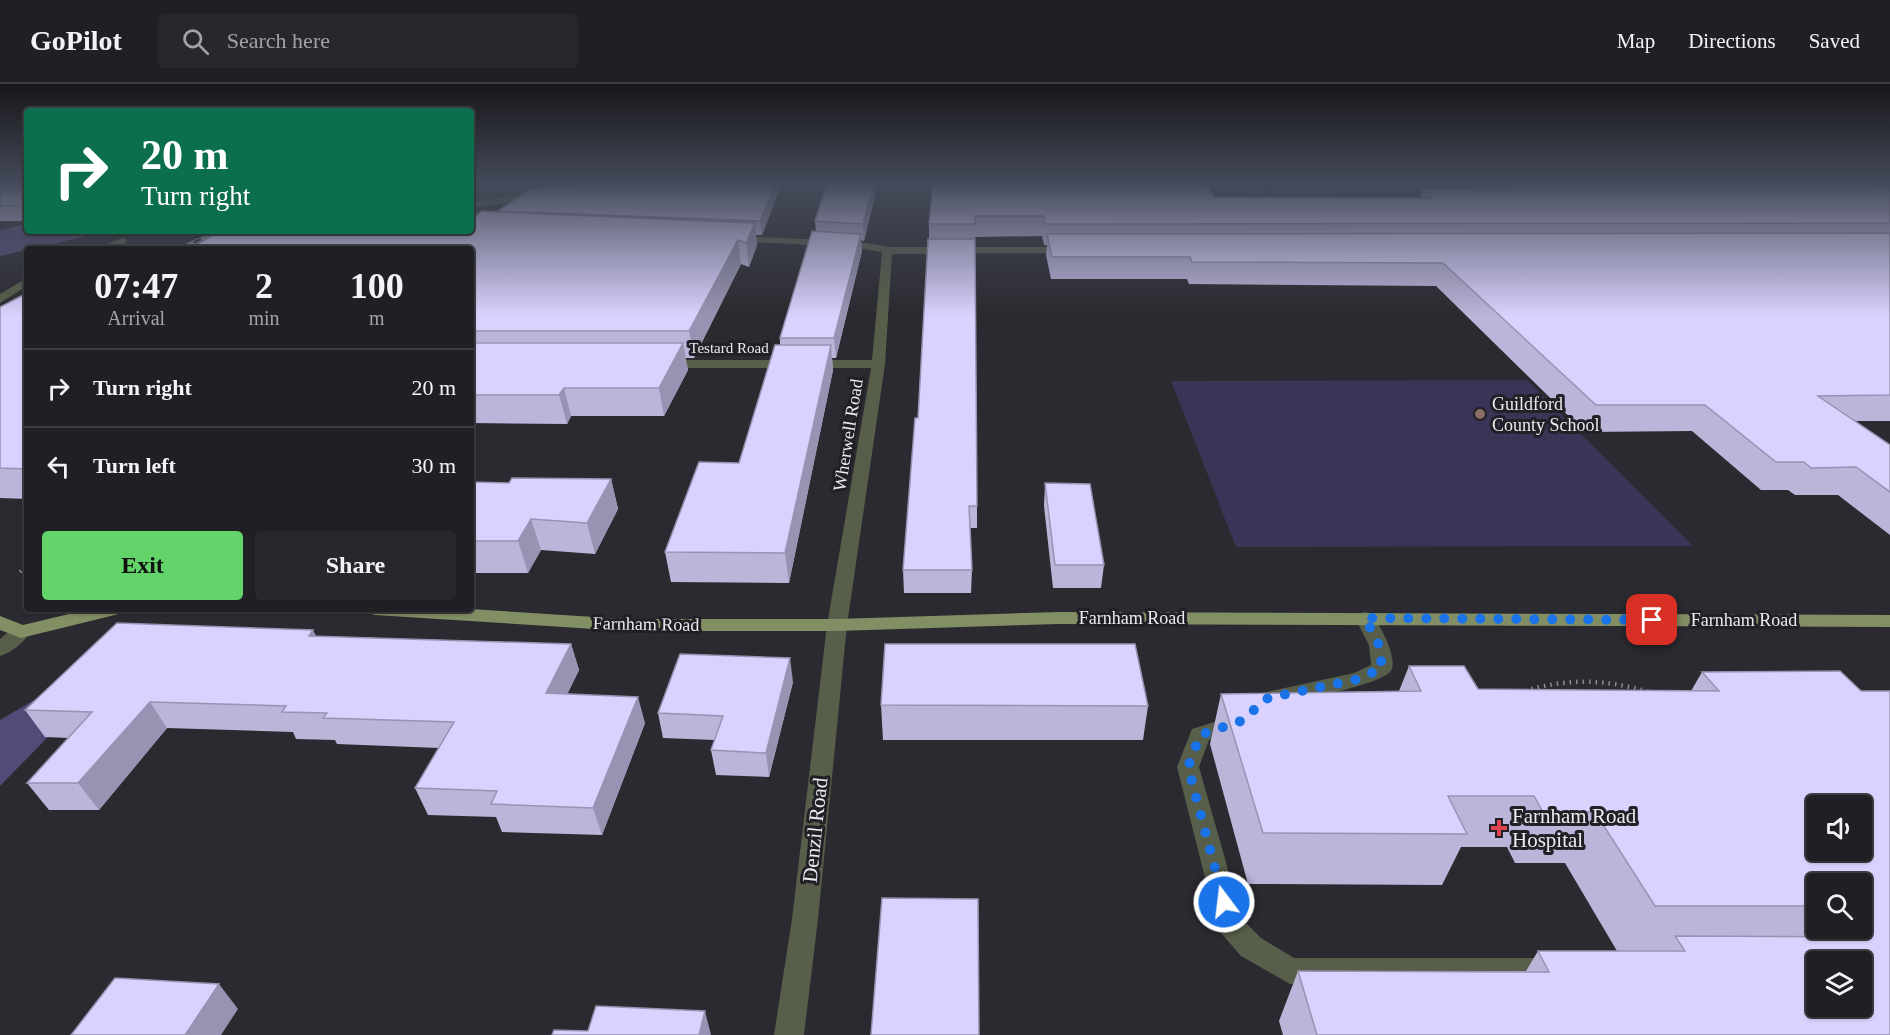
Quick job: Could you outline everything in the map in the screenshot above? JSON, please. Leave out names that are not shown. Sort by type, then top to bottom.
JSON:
[{"type":"main road","points":[[0,622],[21,632],[104,612]]},
{"type":"main road","name":"Farnham Road","points":[[422,612],[626,625],[837,626],[1059,618],[1890,621]]},
{"type":"street","points":[[720,239],[852,244],[891,250],[1081,250]]},
{"type":"street","points":[[108,246],[122,241]]},
{"type":"street","name":"Wherwell Road","points":[[837,626],[878,364],[888,253],[891,250]]},
{"type":"street","points":[[0,299],[24,283]]},
{"type":"street","name":"Testard Road","points":[[649,364],[878,364]]},
{"type":"street","points":[[1365,618],[1379,645],[1382,668],[1359,679],[1268,698],[1241,721],[1200,735],[1188,767],[1230,925],[1251,947],[1290,971],[1577,971]]},
{"type":"street","name":"Denzil Road","points":[[789,1035],[805,919],[837,626]]},
{"type":"street","points":[[0,649],[21,632]]},
{"type":"path","points":[[20,572],[24,569]]},
{"type":"path","points":[[1516,694],[1548,683],[1578,678],[1638,688],[1657,694]]},
{"type":"shaded area","points":[[24,227],[24,234],[96,234],[44,246],[24,246],[24,250],[0,256],[0,230]]},
{"type":"shaded area","points":[[1527,380],[1693,546],[1236,547],[1171,381]]},
{"type":"shaded area","points":[[134,649],[0,786],[0,720],[75,676]]},
{"type":"building","points":[[474,227],[753,227],[746,243],[738,240],[689,331],[474,331],[474,246],[194,246],[215,234],[474,234]]},
{"type":"building","points":[[812,231],[861,234],[834,338],[780,338]]},
{"type":"building","points":[[1890,233],[1890,395],[1818,396],[1890,445],[1890,492],[1856,467],[1811,468],[1804,462],[1776,462],[1705,405],[1596,405],[1443,263],[1192,262],[1190,257],[1052,257],[1047,234]]},
{"type":"building","points":[[928,239],[975,239],[977,506],[969,506],[972,570],[903,570],[915,418],[918,418]]},
{"type":"building","points":[[24,295],[24,469],[0,468],[0,307]]},
{"type":"building","points":[[474,343],[683,343],[659,388],[564,388],[559,395],[474,395]]},
{"type":"building","points":[[775,345],[831,345],[785,553],[665,552],[699,462],[739,463]]},
{"type":"building","points":[[512,478],[611,479],[587,523],[531,519],[518,541],[474,541],[474,482],[509,483]]},
{"type":"building","points":[[1045,483],[1090,484],[1104,565],[1055,565]]},
{"type":"building","points":[[117,623],[313,630],[309,636],[571,644],[546,693],[638,697],[593,808],[491,804],[497,791],[415,788],[454,722],[323,718],[327,713],[282,712],[286,706],[150,702],[78,783],[27,783],[92,712],[25,710]]},
{"type":"building","points":[[885,644],[1135,644],[1148,706],[881,705]]},
{"type":"building","points":[[680,654],[790,658],[766,753],[711,750],[723,716],[658,713]]},
{"type":"building","points":[[1409,666],[1464,666],[1478,689],[1719,691],[1702,672],[1840,671],[1861,691],[1890,691],[1890,1035],[1317,1035],[1298,971],[1549,972],[1538,951],[1685,951],[1675,936],[1872,939],[1872,873],[1806,873],[1806,906],[1655,906],[1595,812],[1543,812],[1534,796],[1448,796],[1467,834],[1263,833],[1221,694],[1421,691]]},
{"type":"building","points":[[882,898],[978,899],[979,1035],[871,1035]]},
{"type":"building","points":[[115,978],[219,984],[185,1035],[71,1035]]},
{"type":"building","points":[[596,1006],[705,1011],[699,1035],[552,1035],[554,1030],[588,1031]]},
{"type":"railway","points":[[186,246],[212,234]]},
{"type":"place","name":"Guildford County School","points":[[1480,414]]},
{"type":"place","name":"Farnham Road Hospital","points":[[1499,828]]},
{"type":"route","points":[[1224,902],[1188,767],[1200,735],[1241,721],[1268,698],[1359,679],[1382,668],[1379,645],[1365,618],[1652,620]]}]
